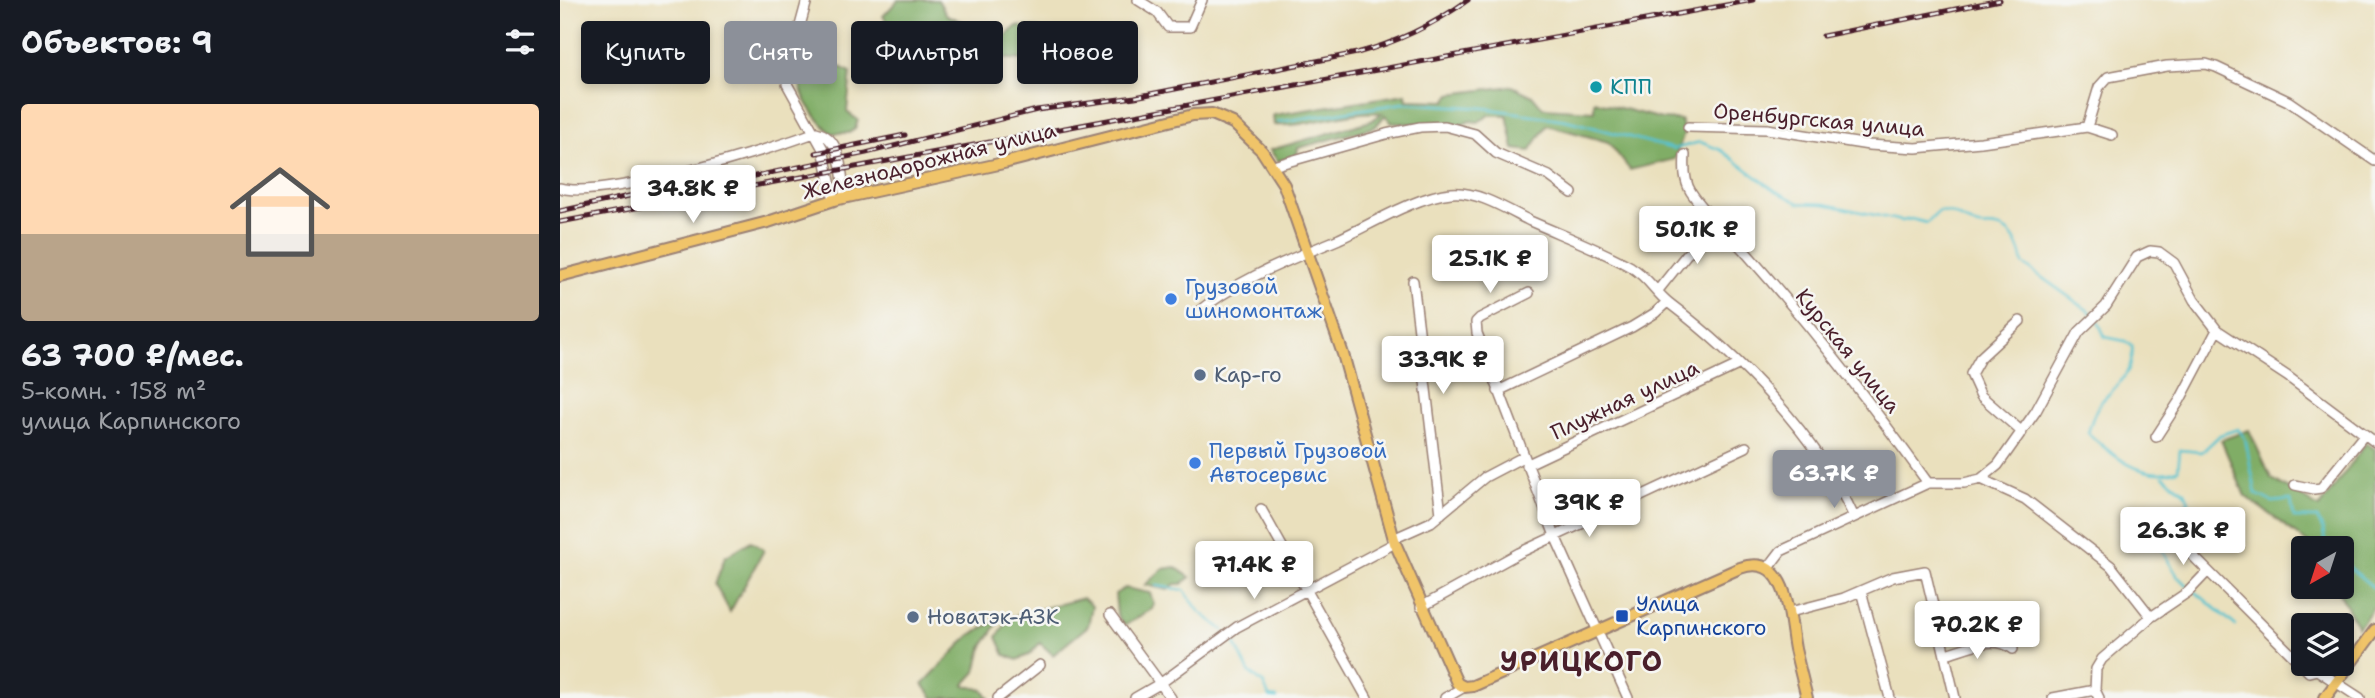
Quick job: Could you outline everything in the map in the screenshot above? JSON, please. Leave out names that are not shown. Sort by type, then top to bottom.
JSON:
[{"type":"main road","name":"Железнодорожная улица","points":[[560,276],[768,222],[839,199],[1008,162],[1193,115],[1212,114],[1227,119],[1247,135],[1273,166]]},
{"type":"main road","points":[[1273,166],[1284,185],[1308,251],[1364,425],[1394,541],[1453,678],[1464,687],[1473,686],[1740,568],[1756,565],[1768,568],[1782,586],[1790,612],[1807,698]]},
{"type":"main road","points":[[2325,698],[2375,629]]},
{"type":"street","points":[[807,0],[788,70],[787,84],[800,112],[816,132]]},
{"type":"street","points":[[1138,0],[1157,12],[1168,27],[1190,26],[1202,0]]},
{"type":"street","points":[[2087,127],[2099,87],[2108,77],[2167,66],[2206,64],[2288,101],[2375,161]]},
{"type":"street","points":[[1273,166],[1386,134],[1420,127],[1446,126],[1475,134],[1496,153],[1549,176],[1572,193]]},
{"type":"street","name":"Оренбургская улица","points":[[1688,127],[1767,129],[1868,145],[1924,148],[2087,127],[2112,135]]},
{"type":"street","points":[[560,188],[583,191],[657,177],[775,149],[816,132],[824,134],[835,143],[839,199]]},
{"type":"street","name":"Курская улица","points":[[1685,155],[1685,176],[1690,190],[1719,227],[1748,255],[1842,366],[1928,483]]},
{"type":"street","points":[[1194,315],[1238,285],[1308,251],[1436,197],[1462,193],[1492,203],[1631,267],[1659,289],[1667,302],[1723,348],[1796,426],[1854,517]]},
{"type":"street","points":[[1659,289],[1687,254],[1719,227]]},
{"type":"street","points":[[1768,568],[1781,551],[1928,483],[1964,483],[1981,479],[1998,465],[2022,432],[2079,332],[2106,306],[2137,257],[2150,251],[2159,251],[2174,263],[2194,300],[2217,330],[2287,376],[2375,442]]},
{"type":"street","points":[[1413,282],[1441,514]]},
{"type":"street","points":[[1529,293],[1486,313],[1476,323],[1477,333],[1555,536],[1628,698]]},
{"type":"street","points":[[1498,390],[1632,327],[1667,302]]},
{"type":"street","points":[[2020,321],[1980,358],[1971,374],[1981,396],[2022,432]]},
{"type":"street","points":[[2156,438],[2180,400],[2197,363],[2217,330]]},
{"type":"street","name":"Плужная улица","points":[[1135,698],[1161,683],[1237,627],[1419,529],[1485,477],[1738,365]]},
{"type":"street","points":[[1503,404],[1510,386]]},
{"type":"street","points":[[2295,485],[2321,488],[2364,435]]},
{"type":"street","points":[[1421,607],[1555,536],[1746,447]]},
{"type":"street","points":[[1981,479],[2025,499],[2099,556],[2122,578],[2151,617]]},
{"type":"street","points":[[1261,509],[1367,698]]},
{"type":"street","points":[[2174,528],[2175,536],[2221,581],[2242,608],[2309,672],[2317,670],[2360,698]]},
{"type":"street","points":[[1790,612],[1861,591],[1893,577],[1925,571],[1955,698]]},
{"type":"street","points":[[2053,698],[2097,694],[2098,663],[2151,617],[2188,592],[2208,571]]},
{"type":"street","points":[[1861,591],[1890,698]]},
{"type":"street","points":[[1110,615],[1171,698]]},
{"type":"street","points":[[1946,654],[1992,642],[2004,642],[2013,649]]},
{"type":"street","points":[[998,698],[1040,665]]},
{"type":"street","points":[[1445,698],[1464,687]]},
{"type":"green space","points":[[898,0],[938,0],[947,15],[961,21],[886,21],[883,16]]},
{"type":"green space","points":[[1017,26],[1017,59],[1003,59],[1003,38]]},
{"type":"green space","points":[[837,66],[851,72],[847,112],[858,120],[855,129],[849,133],[831,133],[808,105],[800,85],[837,84]]},
{"type":"green space","points":[[1512,86],[1533,96],[1543,108],[1594,111],[1594,101],[1662,119],[1681,120],[1684,133],[1675,159],[1630,170],[1608,142],[1547,125],[1530,151],[1514,149],[1507,115],[1490,115],[1478,122],[1470,121],[1461,125],[1392,123],[1385,115],[1375,127],[1298,148],[1297,156],[1278,161],[1270,150],[1371,121],[1382,113],[1368,112],[1288,125],[1274,125],[1273,115],[1406,94],[1407,100],[1446,101],[1451,94]]},
{"type":"green space","points":[[2249,430],[2271,478],[2319,508],[2366,443],[2375,449],[2375,605],[2358,628],[2354,613],[2350,613],[2343,599],[2354,599],[2354,536],[2299,536],[2245,496],[2221,440]]},
{"type":"green space","points":[[751,541],[764,550],[730,612],[715,584],[725,557]]},
{"type":"green space","points":[[1175,567],[1190,577],[1182,584],[1175,584],[1168,590],[1145,585],[1163,569]]},
{"type":"green space","points":[[1125,588],[1150,593],[1154,604],[1152,609],[1124,626],[1117,615],[1115,594]]},
{"type":"green space","points":[[1083,598],[1092,606],[1088,626],[1053,655],[1040,643],[1029,655],[1017,660],[1005,655],[997,637],[1010,617]]},
{"type":"green space","points":[[1001,618],[982,648],[976,672],[964,685],[983,690],[989,698],[933,698],[923,684],[970,635]]},
{"type":"waterway","points":[[1278,122],[1404,103],[1484,108],[1566,120],[1674,149],[1700,142],[1721,150],[1774,190],[1799,203],[1825,204],[1902,221],[1911,219],[1927,223],[1939,211],[1953,214],[1978,226],[2002,229],[2015,241],[2023,264],[2093,314]]},
{"type":"waterway","points":[[2097,319],[2105,337],[2125,341],[2132,346],[2132,355],[2124,378],[2096,409],[2088,433],[2129,465],[2153,473],[2165,473],[2178,470],[2180,450],[2202,452],[2220,435],[2238,429],[2245,438],[2256,494],[2272,502],[2291,500],[2294,518],[2317,518],[2324,536]]},
{"type":"waterway","points":[[2163,476],[2185,492],[2189,501],[2168,516]]},
{"type":"waterway","points":[[2157,542],[2178,577],[2236,626]]},
{"type":"waterway","points":[[2354,571],[2375,589]]},
{"type":"waterway","points":[[1156,586],[1184,590],[1199,611],[1223,630]]},
{"type":"waterway","points":[[1233,639],[1249,672],[1264,684],[1269,697],[1277,698]]},
{"type":"railway","points":[[697,188],[866,153],[1037,110],[1135,97],[1357,53],[1415,32],[1468,0]]},
{"type":"railway","points":[[560,222],[1753,0]]},
{"type":"railway","points":[[1823,36],[2000,0]]},
{"type":"railway","points":[[816,153],[905,135]]},
{"type":"railway","points":[[560,211],[707,179]]},
{"type":"place","name":"КПП","points":[[1596,87]]},
{"type":"place","name":"Грузовой шиномонтаж","points":[[1171,299]]},
{"type":"place","name":"Кар-го","points":[[1200,375]]},
{"type":"place","name":"Первый Грузовой Автосервис","points":[[1195,463]]},
{"type":"place","name":"Улица Карпинского","points":[[1622,616]]},
{"type":"place","name":"Новатэк-АЗК","points":[[913,617]]},
{"type":"district","name":"УРИЦКОГО","points":[[1582,661]]}]
